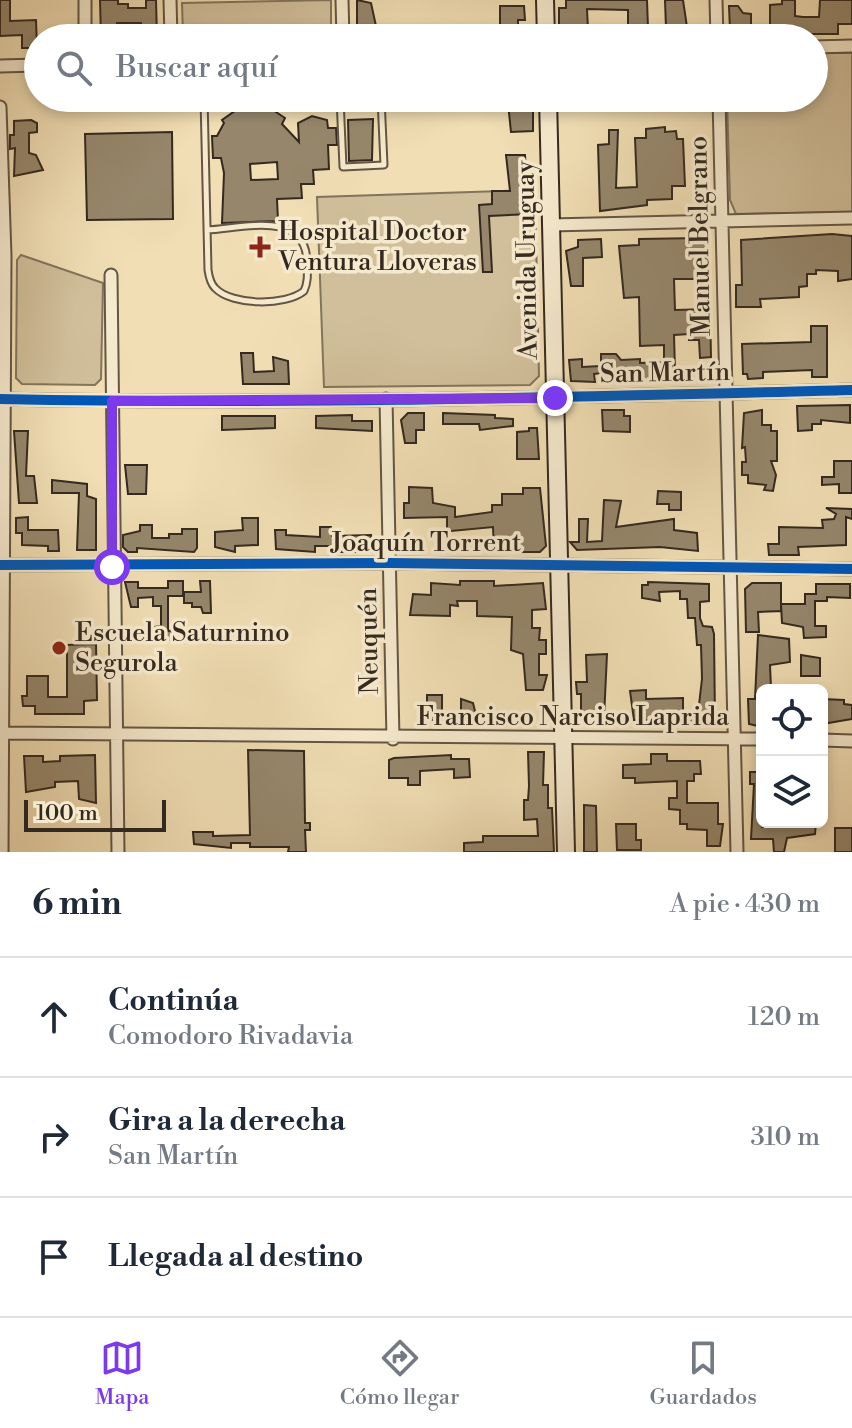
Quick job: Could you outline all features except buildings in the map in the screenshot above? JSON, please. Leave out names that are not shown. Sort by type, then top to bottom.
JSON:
[{"type":"main road","points":[[545,0],[546,24]]},
{"type":"main road","name":"Avenida Uruguay","points":[[548,112],[566,852]]},
{"type":"street","points":[[85,0],[85,24]]},
{"type":"street","points":[[170,0],[171,24]]},
{"type":"street","points":[[342,0],[343,24]]},
{"type":"street","points":[[716,0],[717,24]]},
{"type":"street","points":[[828,47],[852,46]]},
{"type":"street","points":[[0,66],[24,65]]},
{"type":"street","points":[[0,107],[2,852]]},
{"type":"street","name":"Manuel Belgrano","points":[[719,112],[737,852]]},
{"type":"street","points":[[551,225],[852,218]]},
{"type":"street","points":[[111,275],[112,567],[118,852]]},
{"type":"street","name":"San Martín","points":[[2,399],[555,398],[852,390]]},
{"type":"street","name":"Neuquén","points":[[386,399],[393,739]]},
{"type":"street","name":"Joaquín Torrent","points":[[2,565],[112,567],[389,563],[852,569]]},
{"type":"street","name":"Francisco Narciso Laprida","points":[[1,733],[393,739],[756,739]]},
{"type":"street","points":[[828,740],[852,741]]},
{"type":"lane","points":[[204,112],[207,230],[208,270],[218,291],[255,301],[287,299],[304,291],[308,279],[306,243],[295,231],[281,226],[207,230]]},
{"type":"lane","points":[[341,112],[343,167],[384,165],[382,112]]},
{"type":"shaded area","points":[[331,0],[331,24],[183,24],[182,3]]},
{"type":"shaded area","points":[[828,53],[852,53],[852,212],[736,214],[730,200],[727,112],[828,112]]},
{"type":"shaded area","points":[[535,190],[539,376],[530,385],[324,387],[317,197]]},
{"type":"shaded area","points":[[21,255],[103,283],[101,379],[95,385],[22,384],[16,378],[17,260]]},
{"type":"cycle path","points":[[0,399],[320,401],[852,390]]},
{"type":"cycle path","points":[[0,565],[389,563],[852,569]]},
{"type":"place","name":"Hospital Doctor Ventura Lloveras","points":[[260,247]]},
{"type":"place","name":"Escuela Saturnino Segurola","points":[[59,648]]},
{"type":"route","points":[[112,567],[112,401],[555,398]]}]
